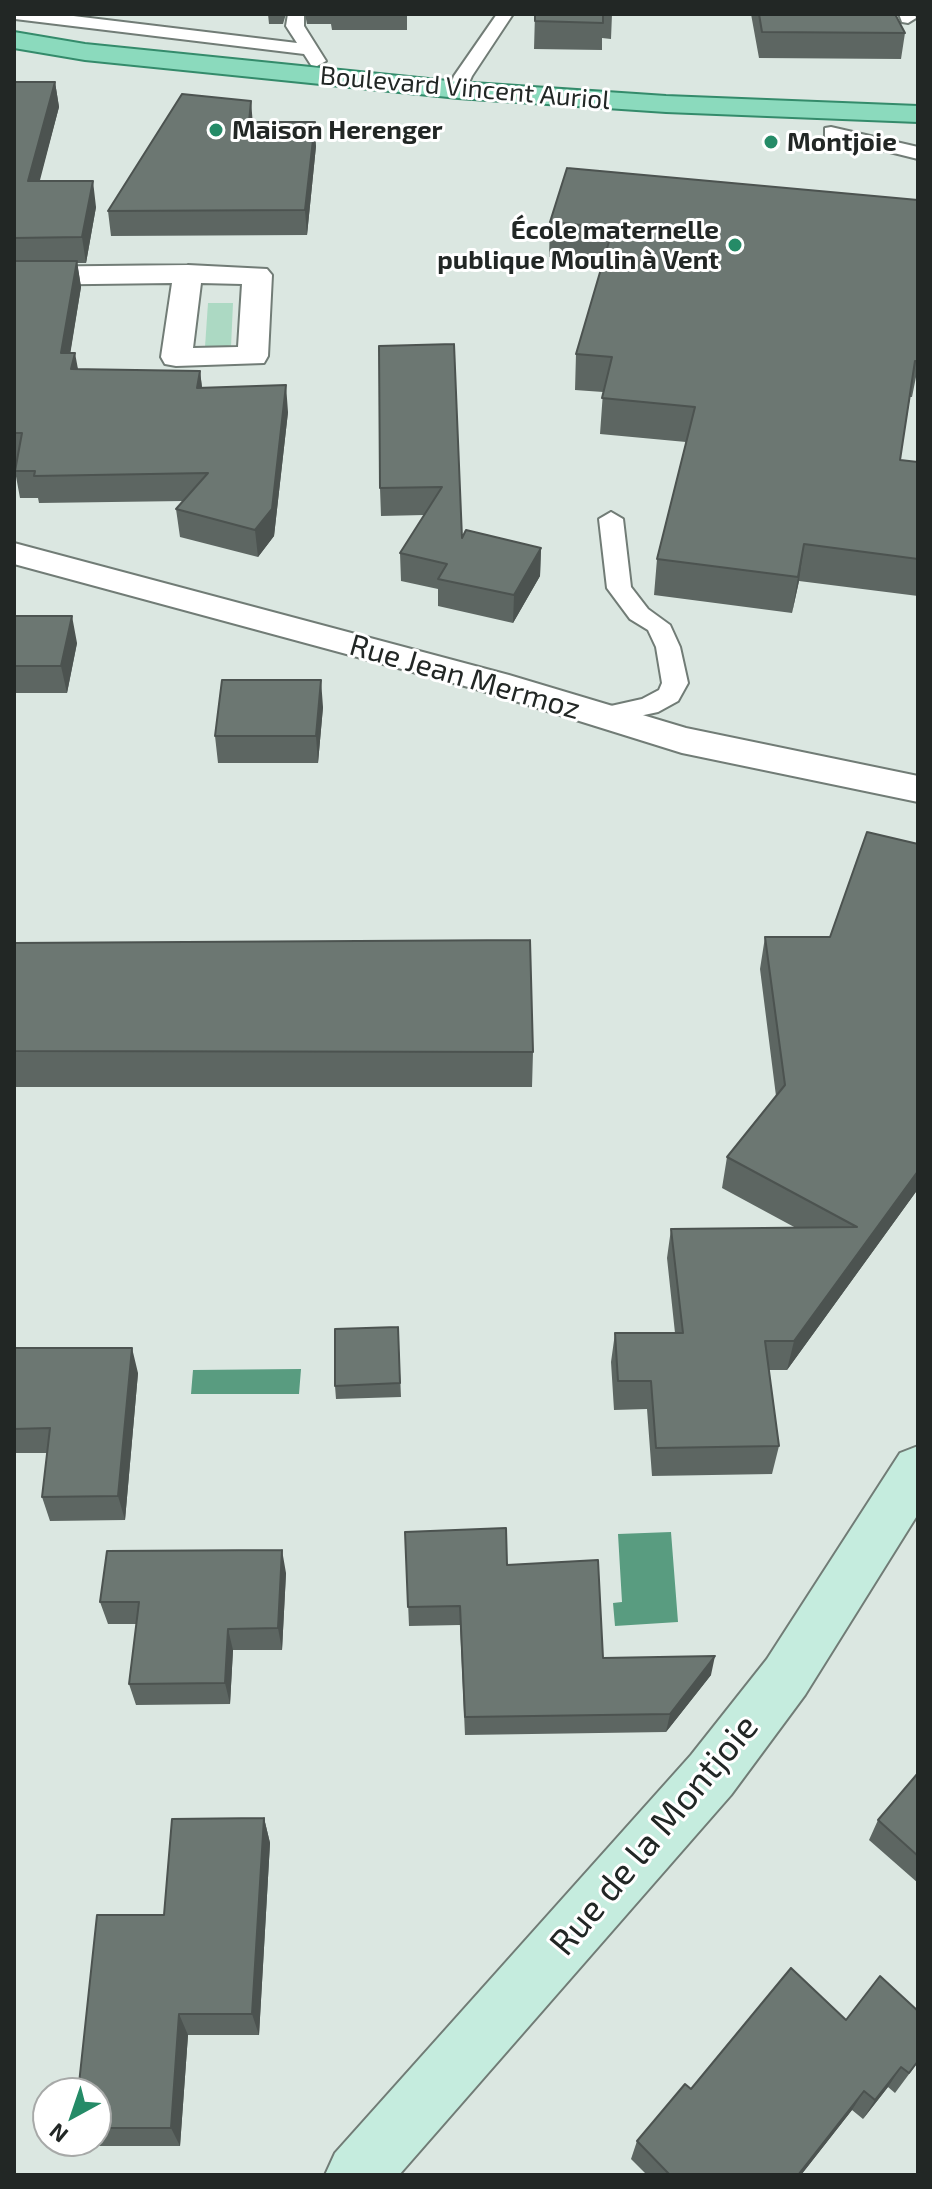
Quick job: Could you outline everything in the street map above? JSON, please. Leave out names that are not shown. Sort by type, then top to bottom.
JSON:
[{"type":"main road","name":"Boulevard Vincent Auriol","points":[[14,40],[311,76],[458,90],[666,104],[918,114]]},
{"type":"main road","name":"Boulevard Vincent Auriol","points":[[14,63],[245,91],[490,111],[831,132],[918,134]]},
{"type":"main road","name":"Rue de la Montjoie","points":[[357,2175],[711,1775],[786,1677],[918,1469]]},
{"type":"street","points":[[14,276],[188,274]]},
{"type":"street","name":"Rue Jean Mermoz","points":[[14,553],[496,683],[682,740],[918,789]]},
{"type":"lane","points":[[15,14],[306,49]]},
{"type":"lane","points":[[296,14],[295,26],[306,49],[317,62],[311,76]]},
{"type":"lane","points":[[458,90],[463,76],[505,14]]},
{"type":"lane","name":"Boulevard Vincent Auriol","points":[[831,132],[918,153]]},
{"type":"lane","points":[[602,716],[649,706],[669,695],[675,683],[668,647],[658,625],[639,614],[619,588],[611,519]]},
{"type":"shaded area","points":[[208,303],[233,303],[231,347],[205,347]]},
{"type":"shaded area","points":[[301,1369],[299,1394],[191,1394],[193,1370]]},
{"type":"shaded area","points":[[671,1532],[678,1622],[615,1626],[613,1603],[622,1602],[618,1534]]},
{"type":"building","points":[[535,14],[603,14],[603,23],[535,21]]},
{"type":"building","points":[[759,14],[895,14],[905,33],[762,32]]},
{"type":"building","points":[[14,82],[55,82],[28,181],[93,181],[82,237],[14,238]]},
{"type":"building","points":[[182,94],[251,101],[249,122],[315,122],[305,210],[108,211]]},
{"type":"building","points":[[567,168],[918,200],[918,361],[915,361],[900,460],[918,462],[918,559],[804,544],[798,577],[657,559],[695,407],[602,398],[612,357],[576,354],[613,228],[550,222]]},
{"type":"building","points":[[14,261],[77,261],[61,353],[75,353],[71,369],[200,371],[197,388],[286,385],[272,509],[255,530],[176,509],[208,473],[34,476],[35,471],[15,471],[22,433],[14,433]]},
{"type":"building","points":[[454,344],[462,538],[466,530],[541,548],[514,595],[438,579],[447,564],[400,553],[442,487],[380,488],[379,346]]},
{"type":"building","points":[[14,616],[72,616],[61,666],[14,666]]},
{"type":"building","points":[[222,680],[321,680],[316,736],[215,736]]},
{"type":"building","points":[[867,832],[918,844],[918,1171],[794,1341],[765,1341],[779,1446],[656,1448],[651,1381],[618,1381],[615,1333],[683,1333],[671,1229],[857,1227],[727,1157],[785,1085],[765,937],[830,937]]},
{"type":"building","points":[[530,940],[533,1052],[14,1051],[14,943]]},
{"type":"building","points":[[398,1327],[400,1383],[335,1386],[335,1329]]},
{"type":"building","points":[[14,1348],[132,1348],[118,1496],[42,1497],[50,1428],[14,1429]]},
{"type":"building","points":[[506,1528],[507,1565],[598,1560],[603,1658],[715,1656],[670,1714],[465,1717],[460,1606],[408,1607],[405,1532]]},
{"type":"building","points":[[282,1550],[278,1628],[228,1629],[225,1683],[129,1684],[139,1602],[100,1602],[107,1551]]},
{"type":"building","points":[[918,1773],[918,1856],[878,1820]]},
{"type":"building","points":[[264,1818],[252,2014],[179,2014],[171,2128],[112,2128],[112,2077],[80,2077],[97,1915],[164,1915],[172,1819]]},
{"type":"building","points":[[791,1968],[846,2020],[880,1976],[918,2011],[918,2061],[909,2073],[901,2067],[875,2100],[864,2091],[798,2175],[670,2175],[637,2141],[685,2084],[691,2089]]},
{"type":"place","name":"Maison Herenger","points":[[216,130]]},
{"type":"place","name":"Montjoie","points":[[771,142]]},
{"type":"place","name":"École maternelle publique Moulin à Vent","points":[[735,245]]}]
